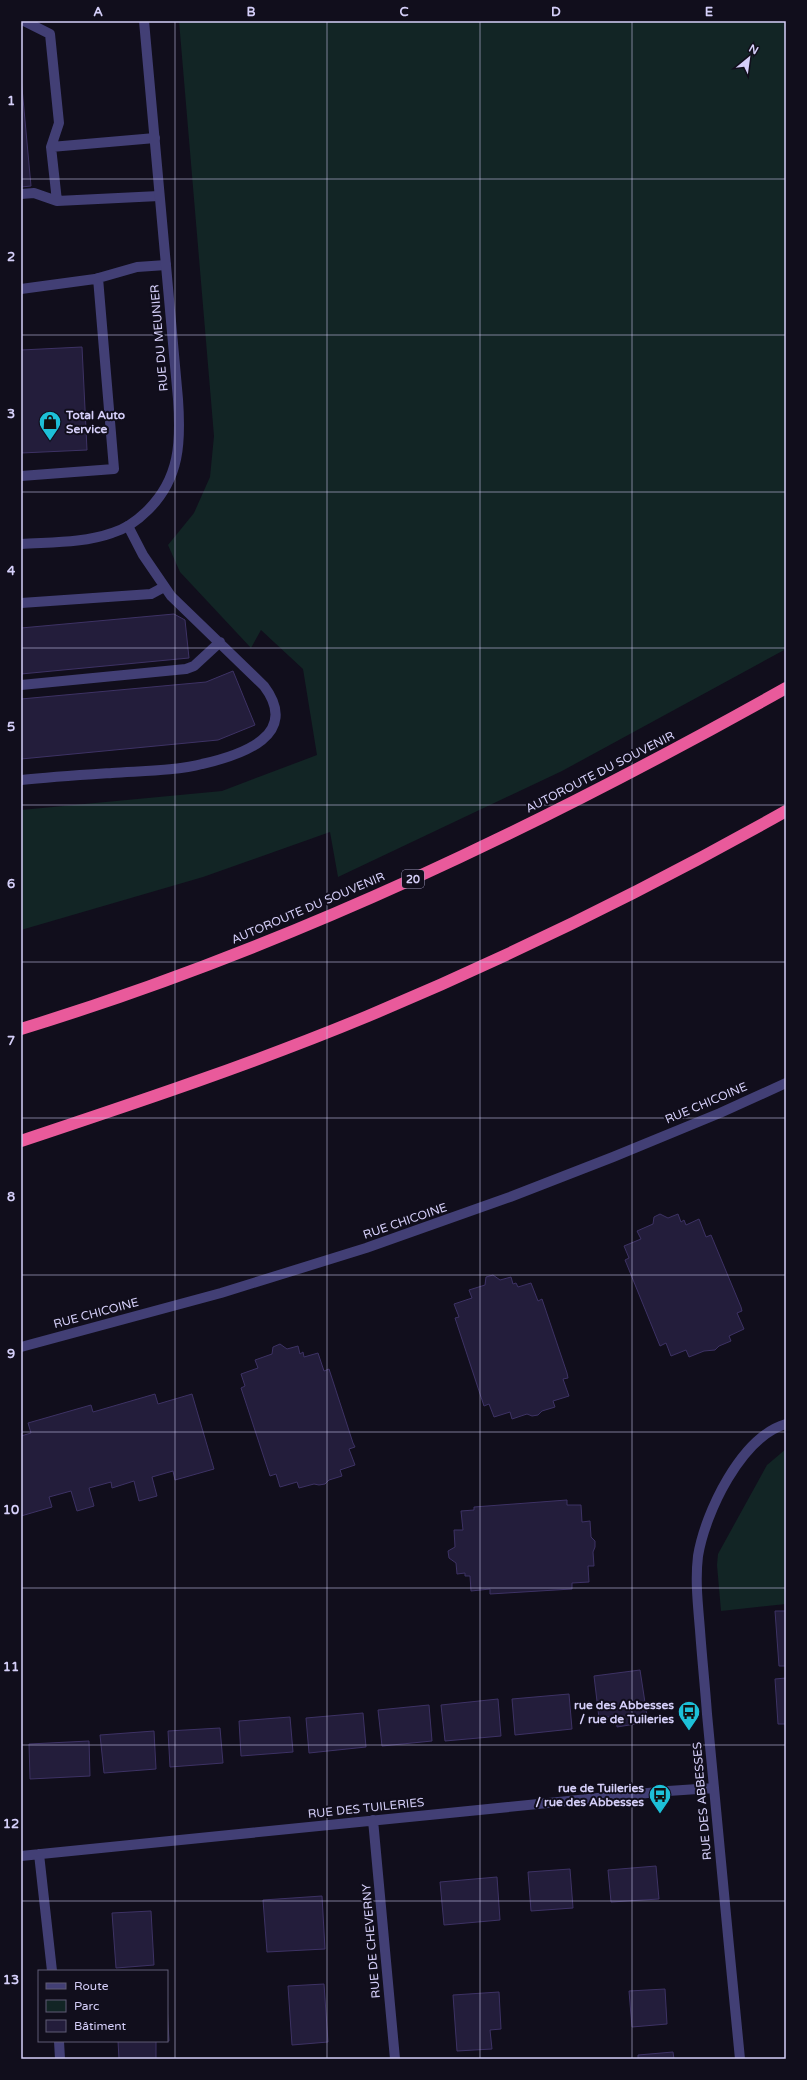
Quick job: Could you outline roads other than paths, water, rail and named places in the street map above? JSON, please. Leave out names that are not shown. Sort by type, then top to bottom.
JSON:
[{"type":"highway","name":"AUTOROUTE DU SOUVENIR","points":[[21,1029],[169,979],[326,918],[403,884],[497,840],[653,762],[786,688]]},
{"type":"highway","points":[[21,1141],[201,1079],[373,1014],[442,984],[588,914],[724,846],[786,811]]},
{"type":"street","points":[[24,21],[50,34],[59,123],[51,147],[57,201]]},
{"type":"street","name":"RUE DU MEUNIER","points":[[21,544],[97,537],[128,526],[142,516],[164,492],[172,476],[176,459],[179,420],[144,21]]},
{"type":"street","points":[[51,147],[155,138]]},
{"type":"street","points":[[21,194],[34,193],[57,201],[159,196]]},
{"type":"street","points":[[21,289],[98,278],[137,267],[166,265]]},
{"type":"street","points":[[21,476],[114,469],[98,278]]},
{"type":"street","points":[[21,780],[202,765],[242,752],[262,741],[272,729],[277,714],[274,699],[264,686],[220,642],[171,596],[143,555],[128,526]]},
{"type":"street","points":[[21,604],[151,594],[164,586]]},
{"type":"street","points":[[21,685],[186,669],[194,666],[220,642]]},
{"type":"street","name":"RUE CHICOINE","points":[[21,1347],[221,1293],[366,1248],[478,1209],[591,1166],[720,1113],[786,1083]]},
{"type":"street","name":"RUE DES ABBESSES","points":[[740,2059],[713,1788],[697,1592],[699,1555],[708,1520],[730,1477],[756,1443],[768,1432],[783,1425]]},
{"type":"street","name":"RUE DES TUILERIES","points":[[21,1856],[668,1790],[713,1788]]},
{"type":"street","name":"RUE DE CHEVERNY","points":[[373,1820],[395,2059]]},
{"type":"street","points":[[39,1854],[52,1970]]},
{"type":"street","points":[[59,2042],[60,2059]]},
{"type":"place","name":"Total Auto Service","points":[[50,442]]},
{"type":"place","name":"rue des Abbesses / rue de Tuileries","points":[[689,1732]]},
{"type":"place","name":"rue de Tuileries / rue des Abbesses","points":[[660,1814]]}]
